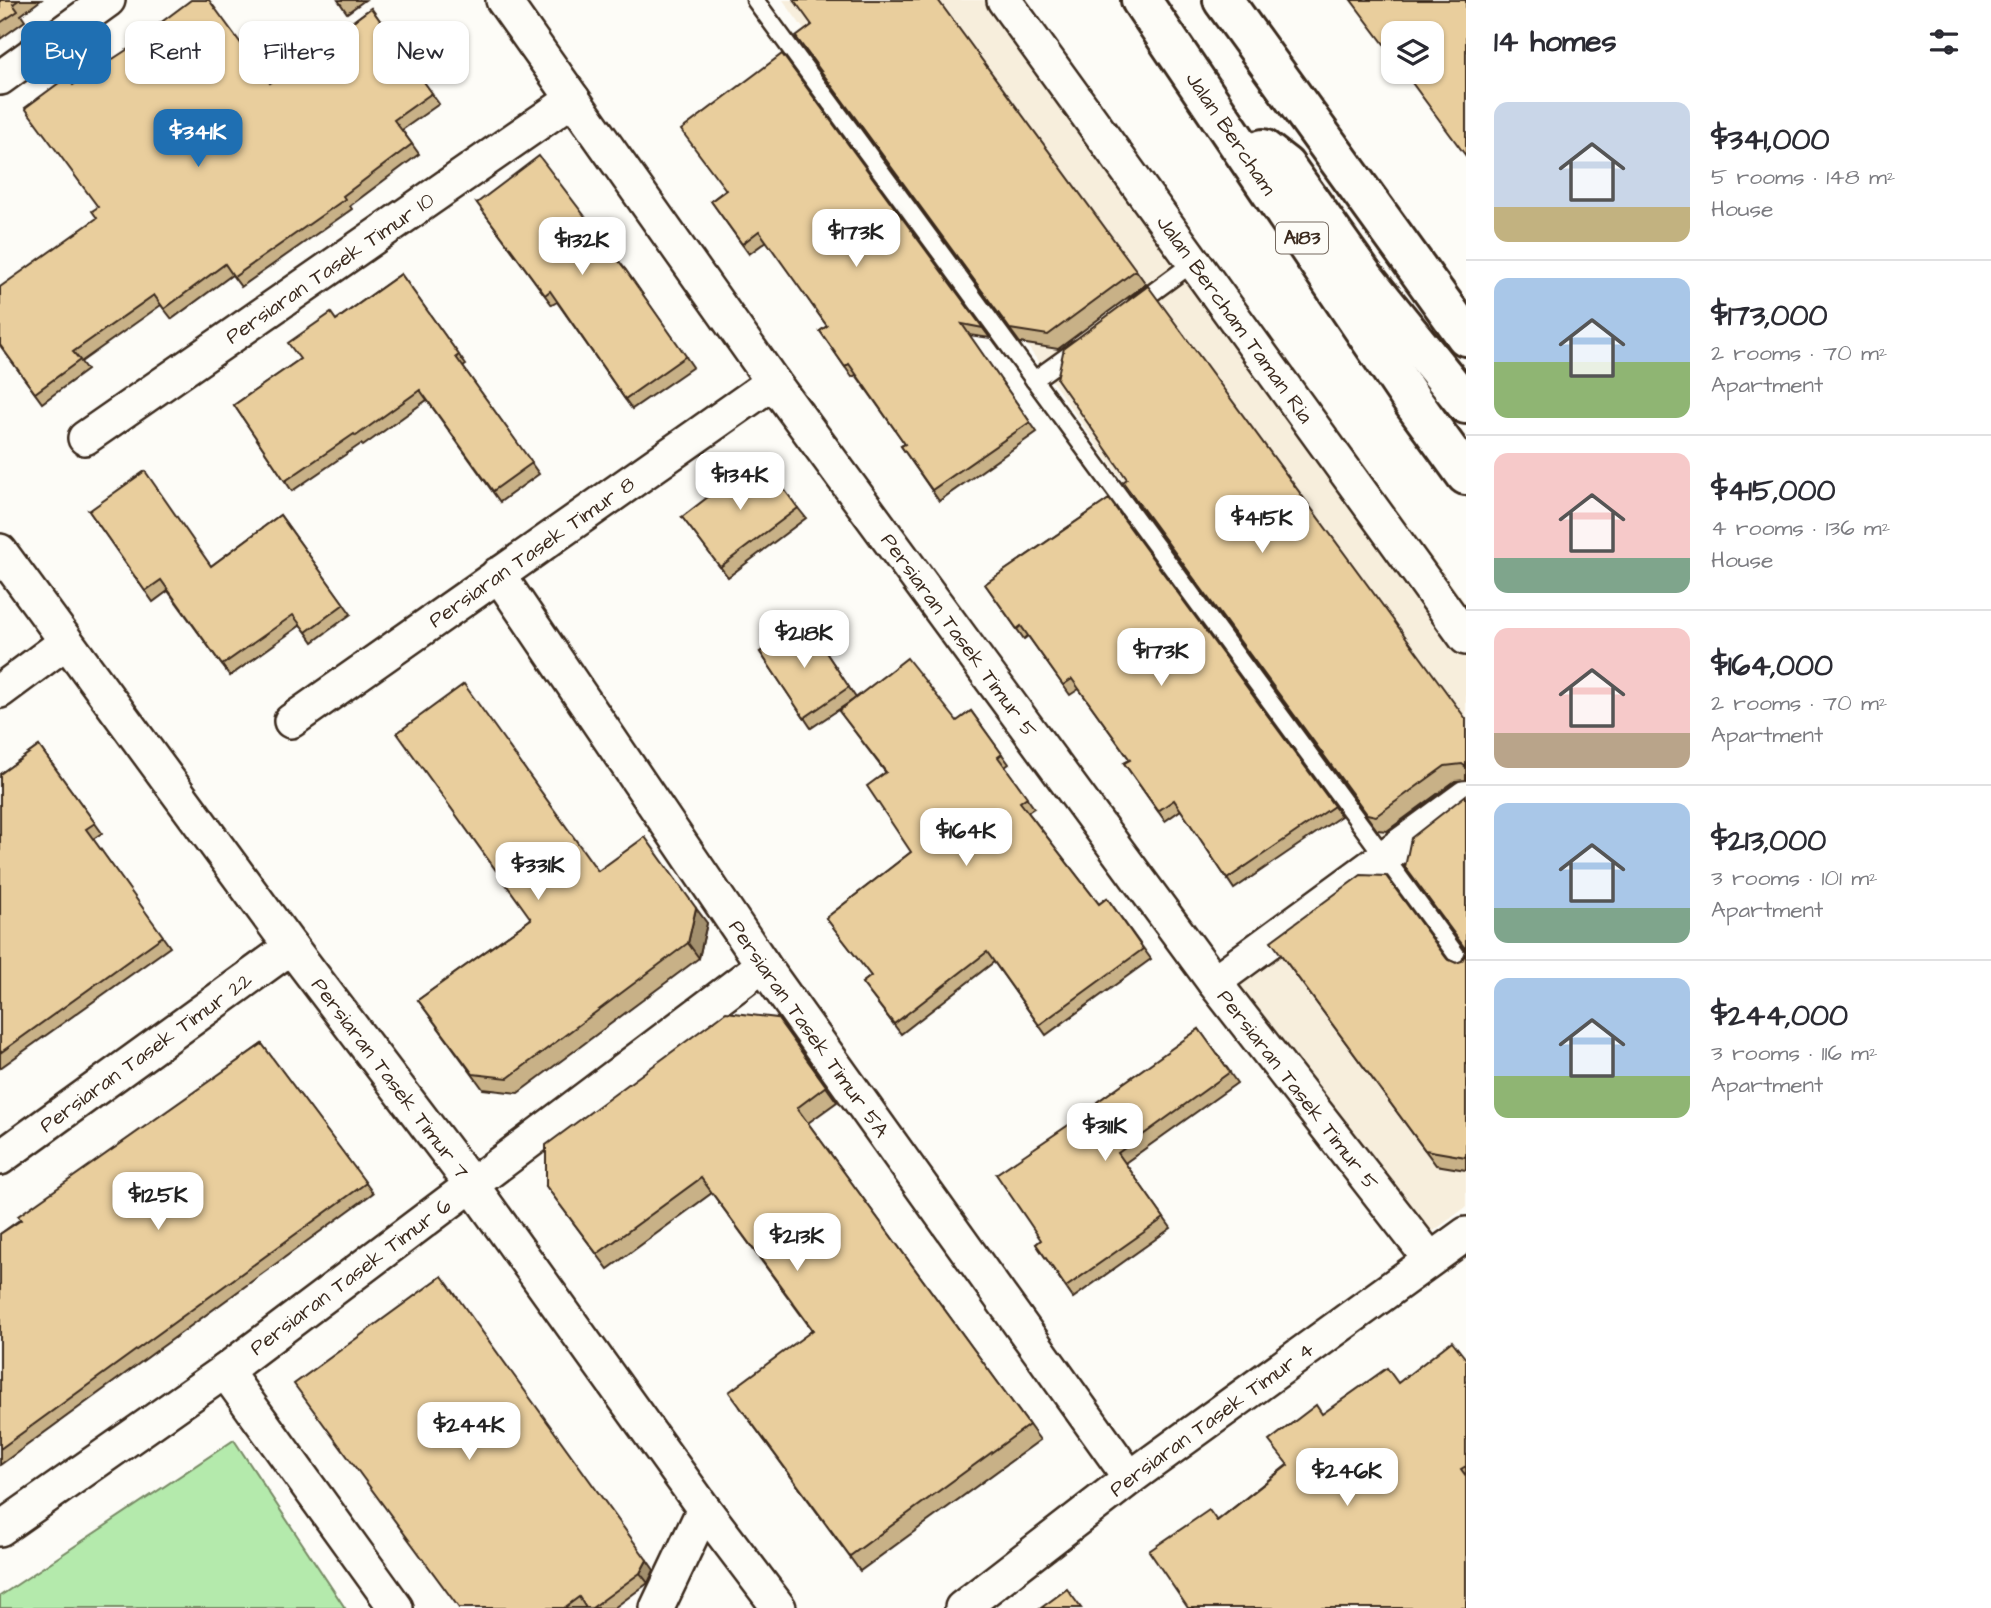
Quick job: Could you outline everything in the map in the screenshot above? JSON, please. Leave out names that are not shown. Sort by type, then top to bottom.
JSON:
[{"type":"main road","name":"Jalan Bercham","points":[[1141,0],[1466,475]]},
{"type":"main road","points":[[1223,0],[1466,336]]},
{"type":"main road","points":[[1217,112],[1285,166],[1363,276],[1466,404]]},
{"type":"street","points":[[0,78],[108,0]]},
{"type":"street","name":"Persiaran Tasek Timur 5","points":[[503,0],[773,382],[1214,982],[1430,1259]]},
{"type":"street","name":"Jalan Bercham Taman Ria","points":[[1004,0],[1466,638]]},
{"type":"street","name":"Persiaran Tasek Timur 10","points":[[85,438],[573,99]]},
{"type":"street","name":"Persiaran Tasek Timur 8","points":[[291,721],[773,382]]},
{"type":"street","name":"Persiaran Tasek Timur 7","points":[[0,551],[291,947],[471,1184],[779,1608]]},
{"type":"street","name":"Persiaran Tasek Timur 5A","points":[[498,574],[763,965],[1130,1478]]},
{"type":"street","points":[[0,691],[66,642]]},
{"type":"street","points":[[1214,982],[1466,797]]},
{"type":"street","name":"Persiaran Tasek Timur 22","points":[[0,1158],[291,947]]},
{"type":"street","name":"Persiaran Tasek Timur 6","points":[[0,1529],[225,1371],[763,965]]},
{"type":"street","name":"Persiaran Tasek Timur 4","points":[[962,1608],[1130,1478],[1466,1234]]},
{"type":"street","points":[[225,1371],[396,1608]]},
{"type":"street","points":[[657,1608],[704,1508]]},
{"type":"lane","points":[[755,0],[1466,968]]},
{"type":"lane","points":[[1119,317],[1194,262]]},
{"type":"lane","points":[[1034,380],[1087,341]]},
{"type":"shaded area","points":[[783,0],[1026,0],[1466,604],[1466,1207],[1416,1244],[1220,970],[1381,847]]},
{"type":"green space","points":[[234,1440],[345,1608],[0,1608],[0,1596]]},
{"type":"building","points":[[0,0],[19,0],[13,4],[18,11],[0,23]]},
{"type":"building","points":[[191,0],[209,0],[224,21],[163,21]]},
{"type":"building","points":[[794,0],[938,0],[1136,270],[1048,335],[1010,329],[796,37],[812,25]]},
{"type":"building","points":[[1351,0],[1466,0],[1466,156],[1413,84],[1444,84],[1444,21],[1381,21],[1381,40]]},
{"type":"building","points":[[371,8],[380,21],[373,21],[373,84],[426,84],[432,93],[394,120],[412,144],[343,196],[345,199],[234,277],[225,264],[164,309],[154,295],[73,352],[80,360],[35,393],[0,345],[0,287],[97,218],[92,211],[98,207],[25,108],[58,84],[111,84],[111,60],[125,51],[125,84],[225,84],[225,22],[239,41],[239,84],[359,84],[359,21],[353,21]]},
{"type":"building","points":[[782,54],[983,328],[962,324],[1030,422],[932,490],[901,446],[905,444],[849,364],[845,367],[820,331],[827,326],[759,231],[742,244],[711,201],[726,190],[681,130]]},
{"type":"building","points":[[539,156],[625,269],[686,356],[625,399],[550,291],[545,295],[477,203]]},
{"type":"building","points":[[401,274],[532,463],[493,491],[420,390],[356,436],[354,434],[285,481],[234,405],[300,359],[288,343],[331,313],[336,320]]},
{"type":"building","points":[[1148,286],[1466,719],[1466,767],[1462,764],[1445,766],[1376,816],[1367,814],[1123,482],[1127,479],[1057,379],[1064,348]]},
{"type":"building","points":[[760,457],[798,508],[720,567],[682,517]]},
{"type":"building","points":[[145,471],[211,566],[280,515],[344,604],[306,632],[293,615],[222,665],[161,580],[145,591],[89,511]]},
{"type":"building","points":[[1109,499],[1334,806],[1227,879],[1174,800],[1158,811],[1124,763],[1130,760],[1072,679],[1063,685],[1021,626],[1017,629],[985,584]]},
{"type":"building","points":[[805,621],[849,687],[804,718],[760,652]]},
{"type":"building","points":[[907,658],[957,721],[971,711],[1002,754],[998,757],[1027,797],[1020,802],[1099,904],[1107,898],[1143,949],[1039,1025],[987,952],[894,1024],[862,983],[871,976],[826,918],[911,852],[867,786],[886,772],[839,711]]},
{"type":"building","points":[[464,684],[598,871],[645,837],[696,908],[688,943],[508,1078],[473,1074],[418,1000],[531,919],[397,733]]},
{"type":"building","points":[[39,746],[95,823],[86,829],[163,936],[0,1053],[0,774]]},
{"type":"building","points":[[1466,795],[1466,952],[1405,867],[1411,838]]},
{"type":"building","points":[[1361,875],[1386,876],[1447,959],[1456,963],[1462,961],[1466,952],[1466,1157],[1425,1150],[1271,941]]},
{"type":"building","points":[[726,1012],[777,1018],[826,1086],[797,1108],[1029,1425],[850,1556],[729,1392],[813,1330],[701,1178],[597,1254],[546,1186],[546,1145]]},
{"type":"building","points":[[1199,1029],[1230,1072],[1118,1153],[1164,1218],[1066,1287],[1036,1244],[1041,1240],[996,1174],[1098,1105],[1097,1102]]},
{"type":"building","points":[[262,1044],[366,1183],[0,1449],[0,1234],[21,1220],[18,1216]]},
{"type":"building","points":[[442,1276],[647,1560],[640,1573],[592,1608],[586,1608],[579,1597],[564,1608],[459,1608],[294,1384]]},
{"type":"building","points":[[1452,1341],[1466,1359],[1466,1466],[1461,1469],[1466,1476],[1466,1608],[1188,1608],[1149,1551],[1209,1510],[1217,1521],[1288,1465],[1269,1441],[1316,1405],[1322,1414],[1387,1368],[1398,1383]]},
{"type":"building","points":[[1067,1589],[1081,1608],[1041,1608]]}]
